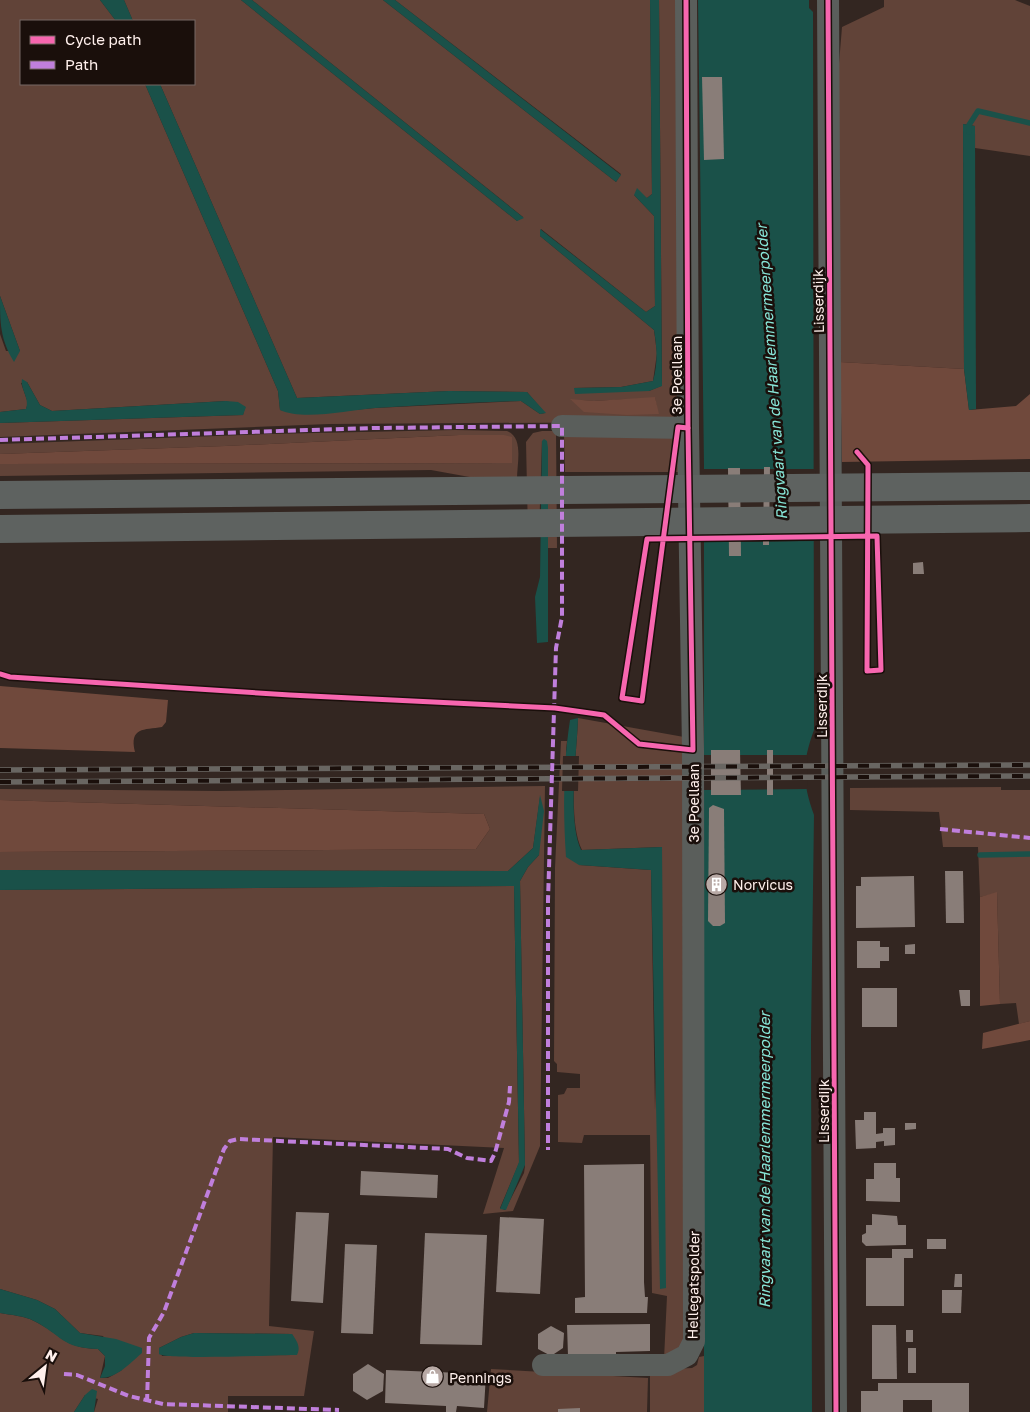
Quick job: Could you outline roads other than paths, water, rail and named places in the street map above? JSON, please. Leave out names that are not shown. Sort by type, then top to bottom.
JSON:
[{"type":"highway","points":[[0,495],[1030,486]]},
{"type":"highway","points":[[0,529],[494,522],[1030,518]]},
{"type":"street","name":"3e Poellaan","points":[[686,0],[688,428],[693,750],[694,1186]]},
{"type":"street","name":"Lisserdijk","points":[[828,0],[836,1412]]},
{"type":"street","points":[[562,426],[688,428]]},
{"type":"street","name":"Hellegatspolder","points":[[542,1364],[668,1365],[687,1355],[694,1341],[694,1186]]},
{"type":"water","points":[[100,0],[124,0],[133,20],[115,20]]},
{"type":"water","points":[[241,0],[252,0],[524,218],[517,221]]},
{"type":"water","points":[[383,0],[395,0],[621,175],[616,182]]},
{"type":"water","points":[[650,0],[659,0],[662,386],[649,391],[575,394],[574,388],[621,387],[653,381],[655,374],[656,343],[654,330],[540,236],[540,229],[646,312],[655,306],[654,216],[634,195],[637,188],[647,198],[652,194]]},
{"type":"water","name":"Ringvaart van de Haarlemmermeerpolder","points":[[698,0],[809,0],[809,8],[813,12],[814,730],[807,753],[805,772],[807,792],[814,815],[811,1037],[812,1412],[704,1412],[704,466]]},
{"type":"water","points":[[145,85],[160,85],[297,398],[449,391],[527,392],[546,413],[540,414],[521,401],[375,408],[301,415],[280,410],[278,391]]},
{"type":"water","points":[[963,124],[975,126],[976,409],[969,410],[964,369]]},
{"type":"water","points":[[0,296],[20,351],[14,362],[3,338]]},
{"type":"water","points":[[22,379],[27,382],[40,405],[52,411],[226,401],[238,402],[246,407],[243,415],[0,423],[0,412],[26,409],[27,401],[22,386]]},
{"type":"water","points":[[544,439],[547,441],[548,448],[548,642],[537,643],[535,597],[540,577],[542,441]]},
{"type":"water","points":[[578,718],[574,822],[581,850],[662,847],[666,1288],[660,1289],[651,870],[579,865],[566,857],[564,806],[566,754],[570,720]]},
{"type":"water","points":[[540,795],[544,811],[539,855],[528,867],[520,881],[525,1165],[506,1210],[500,1209],[519,1162],[514,886],[0,890],[0,870],[508,871],[533,848]]},
{"type":"water","points":[[0,1289],[37,1300],[55,1309],[80,1333],[116,1339],[142,1348],[142,1353],[112,1376],[100,1378],[105,1366],[105,1356],[98,1349],[76,1346],[30,1319],[0,1313]]},
{"type":"water","points":[[194,1333],[292,1334],[299,1349],[297,1355],[181,1357],[159,1354],[159,1348]]},
{"type":"water","points":[[92,1389],[97,1391],[94,1412],[74,1412],[85,1395]]},
{"type":"waterway","points":[[969,132],[969,125],[978,111],[1030,123]]},
{"type":"waterway","points":[[980,855],[1030,854]]},
{"type":"railway","points":[[0,770],[1030,765]]},
{"type":"railway","points":[[0,782],[1030,776]]},
{"type":"place","name":"Norvicus","points":[[717,884]]},
{"type":"place","name":"Pennings","points":[[433,1377]]}]
